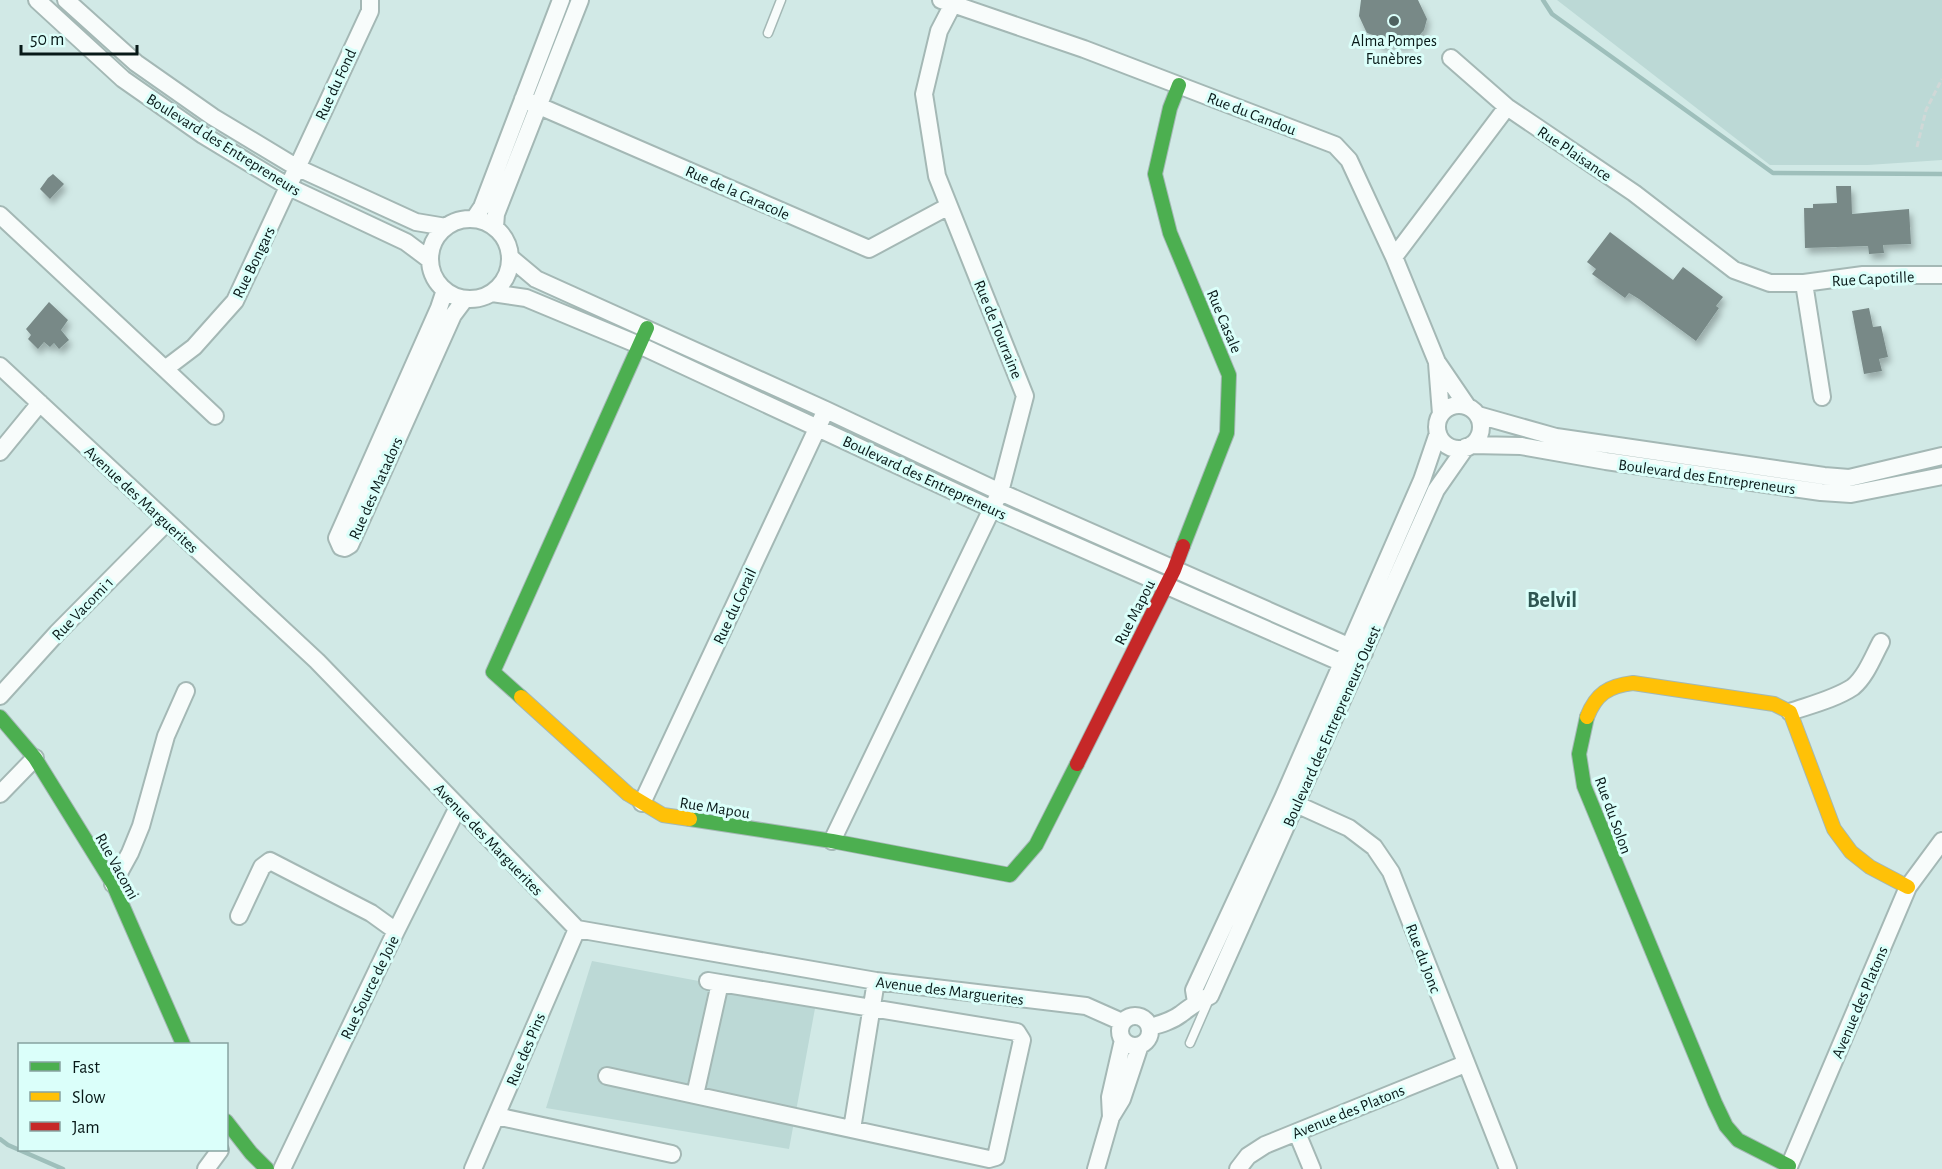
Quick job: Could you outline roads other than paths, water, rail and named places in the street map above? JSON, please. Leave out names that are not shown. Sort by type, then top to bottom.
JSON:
[{"type":"street","name":"Boulevard des Entrepreneurs","points":[[37,0],[123,80],[203,135],[289,187],[406,242],[430,260]]},
{"type":"street","name":"Boulevard des Entrepreneurs","points":[[66,0],[136,63],[213,117],[296,167],[416,222],[446,227]]},
{"type":"street","name":"Rue du Fond","points":[[296,167],[370,11],[370,0]]},
{"type":"street","points":[[495,227],[496,214],[561,0]]},
{"type":"street","points":[[474,219],[482,207],[580,0]]},
{"type":"street","name":"Rue du Candou","points":[[947,2],[1084,49],[1335,145],[1349,160],[1394,257],[1437,362],[1472,410]]},
{"type":"street","name":"Rue de Tourraine","points":[[832,841],[1000,492],[1025,396],[938,176],[924,94],[947,2]]},
{"type":"street","name":"Rue Plaisance","points":[[1451,58],[1507,107],[1634,193],[1734,270],[1770,283],[1804,283]]},
{"type":"street","name":"Rue Casale","points":[[1174,570],[1227,433],[1229,375],[1170,233],[1155,174],[1170,108],[1179,85]]},
{"type":"street","name":"Rue de la Caracole","points":[[531,102],[869,249],[949,206]]},
{"type":"street","points":[[1394,257],[1507,107]]},
{"type":"street","name":"Rue Bongars","points":[[165,369],[194,347],[235,301],[289,187],[296,167]]},
{"type":"street","points":[[0,216],[215,416]]},
{"type":"street","points":[[474,219],[495,227],[508,244],[511,258],[506,278],[492,293],[484,297],[465,299],[445,290],[434,277],[430,260],[434,242],[446,227],[456,221],[474,219]]},
{"type":"street","name":"Boulevard des Entrepreneurs","points":[[511,258],[536,279],[826,410],[1000,492],[1356,650]]},
{"type":"street","name":"Rue Capotille","points":[[1804,283],[1863,275],[1942,275]]},
{"type":"street","points":[[1804,283],[1822,397]]},
{"type":"street","name":"Rue des Matadors","points":[[445,290],[337,538],[340,547],[345,548],[350,545],[453,315],[465,299]]},
{"type":"street","name":"Boulevard des Entrepreneurs","points":[[492,293],[526,298],[639,345],[992,508],[1349,666]]},
{"type":"street","name":"Rue Mapou","points":[[647,328],[493,672],[628,794],[663,815],[832,841],[1010,875],[1036,845],[1174,570]]},
{"type":"street","name":"Rue du Candou","points":[[1437,362],[1441,414]]},
{"type":"street","name":"Avenue des Marguerites","points":[[0,366],[317,661],[577,929],[876,981],[1086,1006],[1122,1022],[1134,1015],[1141,1017],[1147,1021],[1150,1028]]},
{"type":"street","points":[[0,452],[40,404]]},
{"type":"street","points":[[1438,433],[1437,426],[1445,409],[1455,405],[1472,410],[1480,420],[1480,431],[1468,446]]},
{"type":"street","name":"Rue du Corail","points":[[642,803],[826,410]]},
{"type":"street","name":"Boulevard des Entrepreneurs","points":[[1472,410],[1554,445]]},
{"type":"street","name":"Boulevard des Entrepreneurs","points":[[1438,433],[1447,445],[1456,448],[1554,445],[1830,485],[1851,495],[1942,477]]},
{"type":"street","name":"Boulevard des Entrepreneurs Ouest","points":[[1150,1028],[1168,1022],[1203,999],[1356,650],[1438,433]]},
{"type":"street","name":"Boulevard des Entrepreneurs Ouest","points":[[1356,650],[1436,490],[1468,446]]},
{"type":"street","name":"Boulevard des Entrepreneurs","points":[[1830,485],[1849,478],[1942,456]]},
{"type":"street","name":"Rue Vacomi 1","points":[[0,696],[57,633],[167,522]]},
{"type":"street","points":[[1881,642],[1866,671],[1854,686],[1790,712],[1834,829],[1851,852],[1870,867],[1908,886]]},
{"type":"street","name":"Rue du Solon","points":[[1788,1168],[1738,1140],[1722,1118],[1594,814],[1584,786],[1579,760],[1585,720],[1593,702],[1603,691],[1617,685],[1633,682],[1774,704],[1790,712]]},
{"type":"street","points":[[113,884],[130,853],[141,826],[166,736],[186,691]]},
{"type":"street","name":"Rue Vacomi","points":[[0,717],[35,758],[113,884],[182,1043]]},
{"type":"street","points":[[0,794],[35,758]]},
{"type":"street","name":"Rue du Jonc","points":[[1289,801],[1349,828],[1374,848],[1391,872],[1508,1169]]},
{"type":"street","name":"Rue Source de Joie","points":[[282,1169],[458,807]]},
{"type":"street","name":"Avenue des Platons","points":[[1788,1168],[1908,886],[1942,841]]},
{"type":"street","points":[[239,916],[262,867],[270,861],[371,913],[396,931]]},
{"type":"street","name":"Rue des Pins","points":[[473,1169],[577,929]]},
{"type":"street","points":[[852,1130],[876,981]]},
{"type":"street","points":[[607,1076],[989,1159],[996,1156],[1022,1040],[1017,1032],[714,982],[695,1095]]},
{"type":"street","points":[[1122,1022],[1120,1034],[1123,1040],[1127,1044],[1140,1045]]},
{"type":"street","points":[[1096,1169],[1111,1117],[1122,1099],[1140,1045],[1148,1038],[1150,1028]]},
{"type":"street","points":[[1111,1117],[1110,1097],[1123,1040]]},
{"type":"street","name":"Avenue des Platons","points":[[1238,1169],[1248,1156],[1265,1145],[1465,1064]]},
{"type":"street","points":[[496,1116],[672,1154]]},
{"type":"street","points":[[229,1131],[267,1169]]},
{"type":"street","points":[[1297,1133],[1312,1169]]},
{"type":"street","points":[[206,1169],[219,1151]]},
{"type":"lane","points":[[768,33],[781,0]]},
{"type":"lane","points":[[123,80],[136,63]]},
{"type":"lane","points":[[1190,1043],[1203,999]]},
{"type":"waterway","points":[[1543,0],[1552,14],[1773,173],[1942,174]]},
{"type":"waterway","points":[[0,1139],[18,1149]]},
{"type":"waterway","points":[[22,1151],[63,1169]]},
{"type":"place","name":"Alma Pompes Funèbres","points":[[1394,21]]},
{"type":"district","name":"Belvil","points":[[1552,599]]}]
